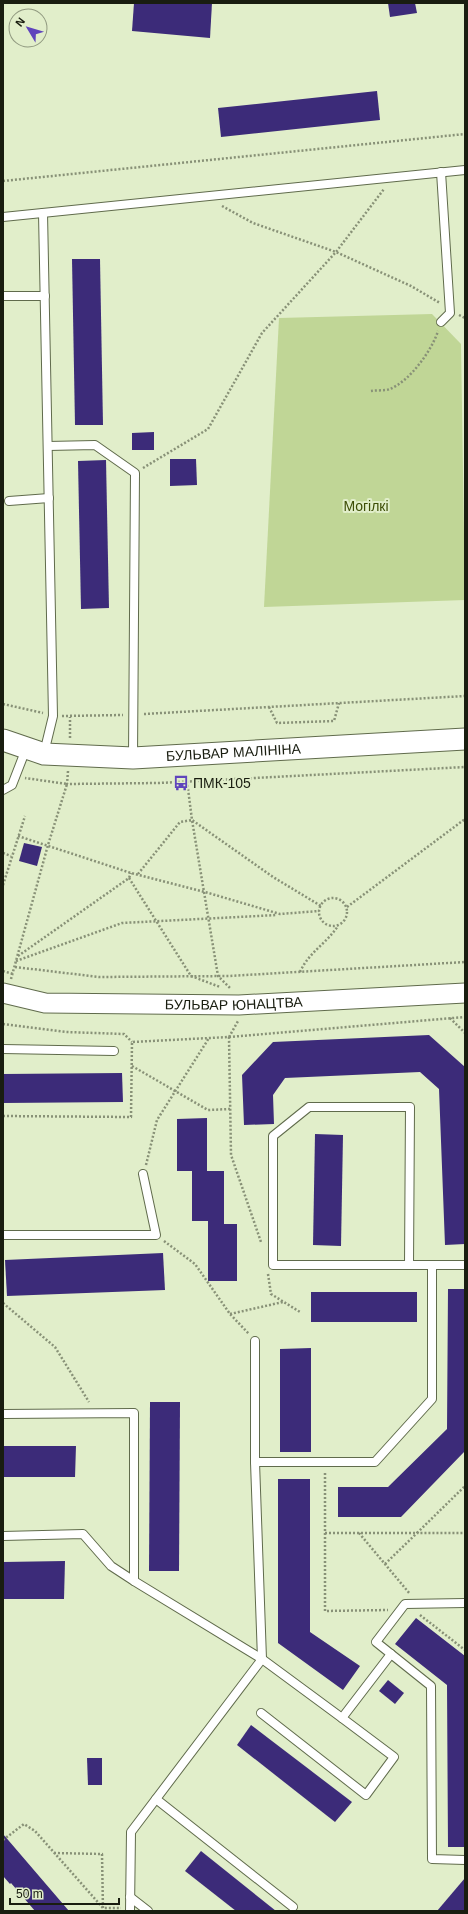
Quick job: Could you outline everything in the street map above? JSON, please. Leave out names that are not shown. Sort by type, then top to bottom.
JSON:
[{"type":"main road","name":"БУЛЬВАР МАЛІНІНА","points":[[3,740],[35,751],[133,758],[465,739]]},
{"type":"street","name":"БУЛЬВАР ЮНАЦТВА","points":[[5,994],[45,1003],[239,1005],[465,993]]},
{"type":"lane","points":[[3,217],[465,170]]},
{"type":"lane","points":[[441,172],[450,309],[450,313],[441,322]]},
{"type":"lane","points":[[3,790],[12,785],[35,751],[53,716],[43,213]]},
{"type":"lane","points":[[3,296],[45,296]]},
{"type":"lane","points":[[48,446],[95,445],[135,473],[133,758]]},
{"type":"lane","points":[[9,502],[49,498]]},
{"type":"lane","points":[[3,1049],[114,1051]]},
{"type":"lane","points":[[409,1265],[410,1107],[309,1107],[273,1136],[273,1265],[409,1265],[465,1265]]},
{"type":"lane","points":[[3,1235],[156,1235],[143,1174]]},
{"type":"lane","points":[[255,1462],[375,1462],[432,1399],[432,1265]]},
{"type":"lane","points":[[130,1909],[131,1832],[262,1659],[255,1462],[255,1341]]},
{"type":"lane","points":[[3,1414],[134,1412],[134,1581]]},
{"type":"lane","points":[[3,1536],[83,1534],[111,1566],[262,1659],[394,1757],[366,1795],[261,1713]]},
{"type":"lane","points":[[465,1603],[418,1604],[403,1606],[376,1642],[431,1686],[432,1859],[465,1860]]},
{"type":"lane","points":[[342,1718],[391,1654]]},
{"type":"lane","points":[[156,1799],[293,1908]]},
{"type":"lane","points":[[130,1897],[148,1911]]},
{"type":"path","points":[[3,181],[465,134]]},
{"type":"path","points":[[135,473],[208,429],[262,333],[336,252],[392,177]]},
{"type":"path","points":[[204,197],[253,223],[336,252],[411,286],[465,318]]},
{"type":"path","points":[[371,391],[390,389],[403,381],[419,365],[436,338],[441,322]]},
{"type":"path","points":[[3,704],[53,716],[70,717],[465,696]]},
{"type":"path","points":[[268,707],[277,723],[334,721],[339,703]]},
{"type":"path","points":[[159,783],[465,767]]},
{"type":"path","points":[[5,994],[13,974],[48,845],[67,784],[17,777]]},
{"type":"path","points":[[187,781],[218,976]]},
{"type":"path","points":[[3,883],[25,816]]},
{"type":"path","points":[[347,906],[465,819]]},
{"type":"path","points":[[138,874],[180,822],[192,820],[273,877],[321,906]]},
{"type":"path","points":[[18,836],[131,873],[205,892],[280,914]]},
{"type":"path","points":[[3,853],[11,856]]},
{"type":"path","points":[[17,957],[128,878],[131,873]]},
{"type":"path","points":[[128,878],[191,976],[221,987]]},
{"type":"path","points":[[300,972],[305,960],[331,936],[347,916],[347,906],[340,900],[331,898],[323,902],[321,906],[319,911],[321,920],[333,926],[338,926]]},
{"type":"path","points":[[16,961],[122,922],[319,911]]},
{"type":"path","points":[[15,967],[99,977],[218,976],[465,962]]},
{"type":"path","points":[[3,971],[13,974]]},
{"type":"path","points":[[228,990],[235,993]]},
{"type":"path","points":[[132,1042],[229,1037],[465,1017]]},
{"type":"path","points":[[450,1018],[465,1033]]},
{"type":"path","points":[[3,1024],[66,1032],[124,1034],[132,1042],[131,1117],[3,1116]]},
{"type":"path","points":[[229,1037],[231,1154],[261,1243]]},
{"type":"path","points":[[143,1174],[157,1120],[209,1038]]},
{"type":"path","points":[[132,1066],[208,1110],[230,1109]]},
{"type":"path","points":[[156,1235],[195,1264],[230,1314],[255,1341]]},
{"type":"path","points":[[268,1272],[270,1294],[300,1312]]},
{"type":"path","points":[[230,1314],[284,1302]]},
{"type":"path","points":[[3,1303],[55,1347],[96,1413]]},
{"type":"path","points":[[325,1462],[325,1611],[403,1606],[465,1650]]},
{"type":"path","points":[[385,1564],[465,1486]]},
{"type":"path","points":[[325,1533],[465,1533]]},
{"type":"path","points":[[359,1533],[418,1604]]},
{"type":"path","points":[[3,1840],[24,1824],[35,1831],[103,1909],[130,1909]]},
{"type":"path","points":[[54,1853],[102,1854],[103,1909]]},
{"type":"green space","name":"Могілкі","points":[[432,314],[461,344],[465,600],[264,607],[279,318]]},
{"type":"building","points":[[134,3],[212,3],[210,38],[132,31]]},
{"type":"building","points":[[388,3],[415,3],[417,13],[390,17]]},
{"type":"building","points":[[377,91],[380,120],[221,137],[218,108]]},
{"type":"building","points":[[72,259],[100,259],[103,425],[75,425]]},
{"type":"building","points":[[154,432],[154,450],[132,450],[132,433]]},
{"type":"building","points":[[170,459],[196,459],[197,485],[170,486]]},
{"type":"building","points":[[106,460],[109,608],[81,609],[78,461]]},
{"type":"building","points":[[24,843],[42,847],[37,866],[19,861]]},
{"type":"building","points":[[429,1035],[465,1067],[465,1244],[445,1245],[439,1089],[420,1072],[285,1078],[273,1095],[274,1124],[244,1125],[242,1075],[273,1042]]},
{"type":"building","points":[[122,1073],[123,1102],[3,1103],[3,1074]]},
{"type":"building","points":[[207,1118],[207,1171],[224,1171],[224,1224],[237,1224],[237,1281],[208,1281],[208,1221],[192,1221],[192,1171],[177,1171],[177,1119]]},
{"type":"building","points":[[315,1134],[343,1135],[341,1246],[313,1245]]},
{"type":"building","points":[[163,1253],[165,1290],[7,1296],[5,1260]]},
{"type":"building","points":[[448,1289],[465,1289],[465,1451],[401,1517],[338,1517],[338,1487],[388,1487],[447,1429]]},
{"type":"building","points":[[311,1292],[417,1292],[417,1322],[311,1322]]},
{"type":"building","points":[[311,1348],[311,1452],[280,1452],[280,1349]]},
{"type":"building","points":[[150,1402],[180,1402],[179,1571],[149,1571]]},
{"type":"building","points":[[3,1446],[76,1446],[75,1477],[3,1477]]},
{"type":"building","points":[[278,1479],[310,1479],[310,1632],[360,1666],[343,1690],[278,1643]]},
{"type":"building","points":[[65,1561],[64,1599],[3,1599],[3,1562]]},
{"type":"building","points":[[416,1618],[465,1656],[465,1847],[448,1847],[447,1685],[395,1644]]},
{"type":"building","points":[[388,1680],[404,1693],[395,1704],[379,1691]]},
{"type":"building","points":[[251,1725],[352,1802],[335,1822],[237,1745]]},
{"type":"building","points":[[87,1758],[102,1758],[102,1785],[88,1785]]},
{"type":"building","points":[[3,1834],[69,1911],[35,1911],[3,1876]]},
{"type":"building","points":[[201,1851],[276,1911],[236,1911],[185,1871]]},
{"type":"building","points":[[465,1878],[465,1911],[437,1911]]},
{"type":"place","name":"ПМК-105","points":[[181,783]]}]
